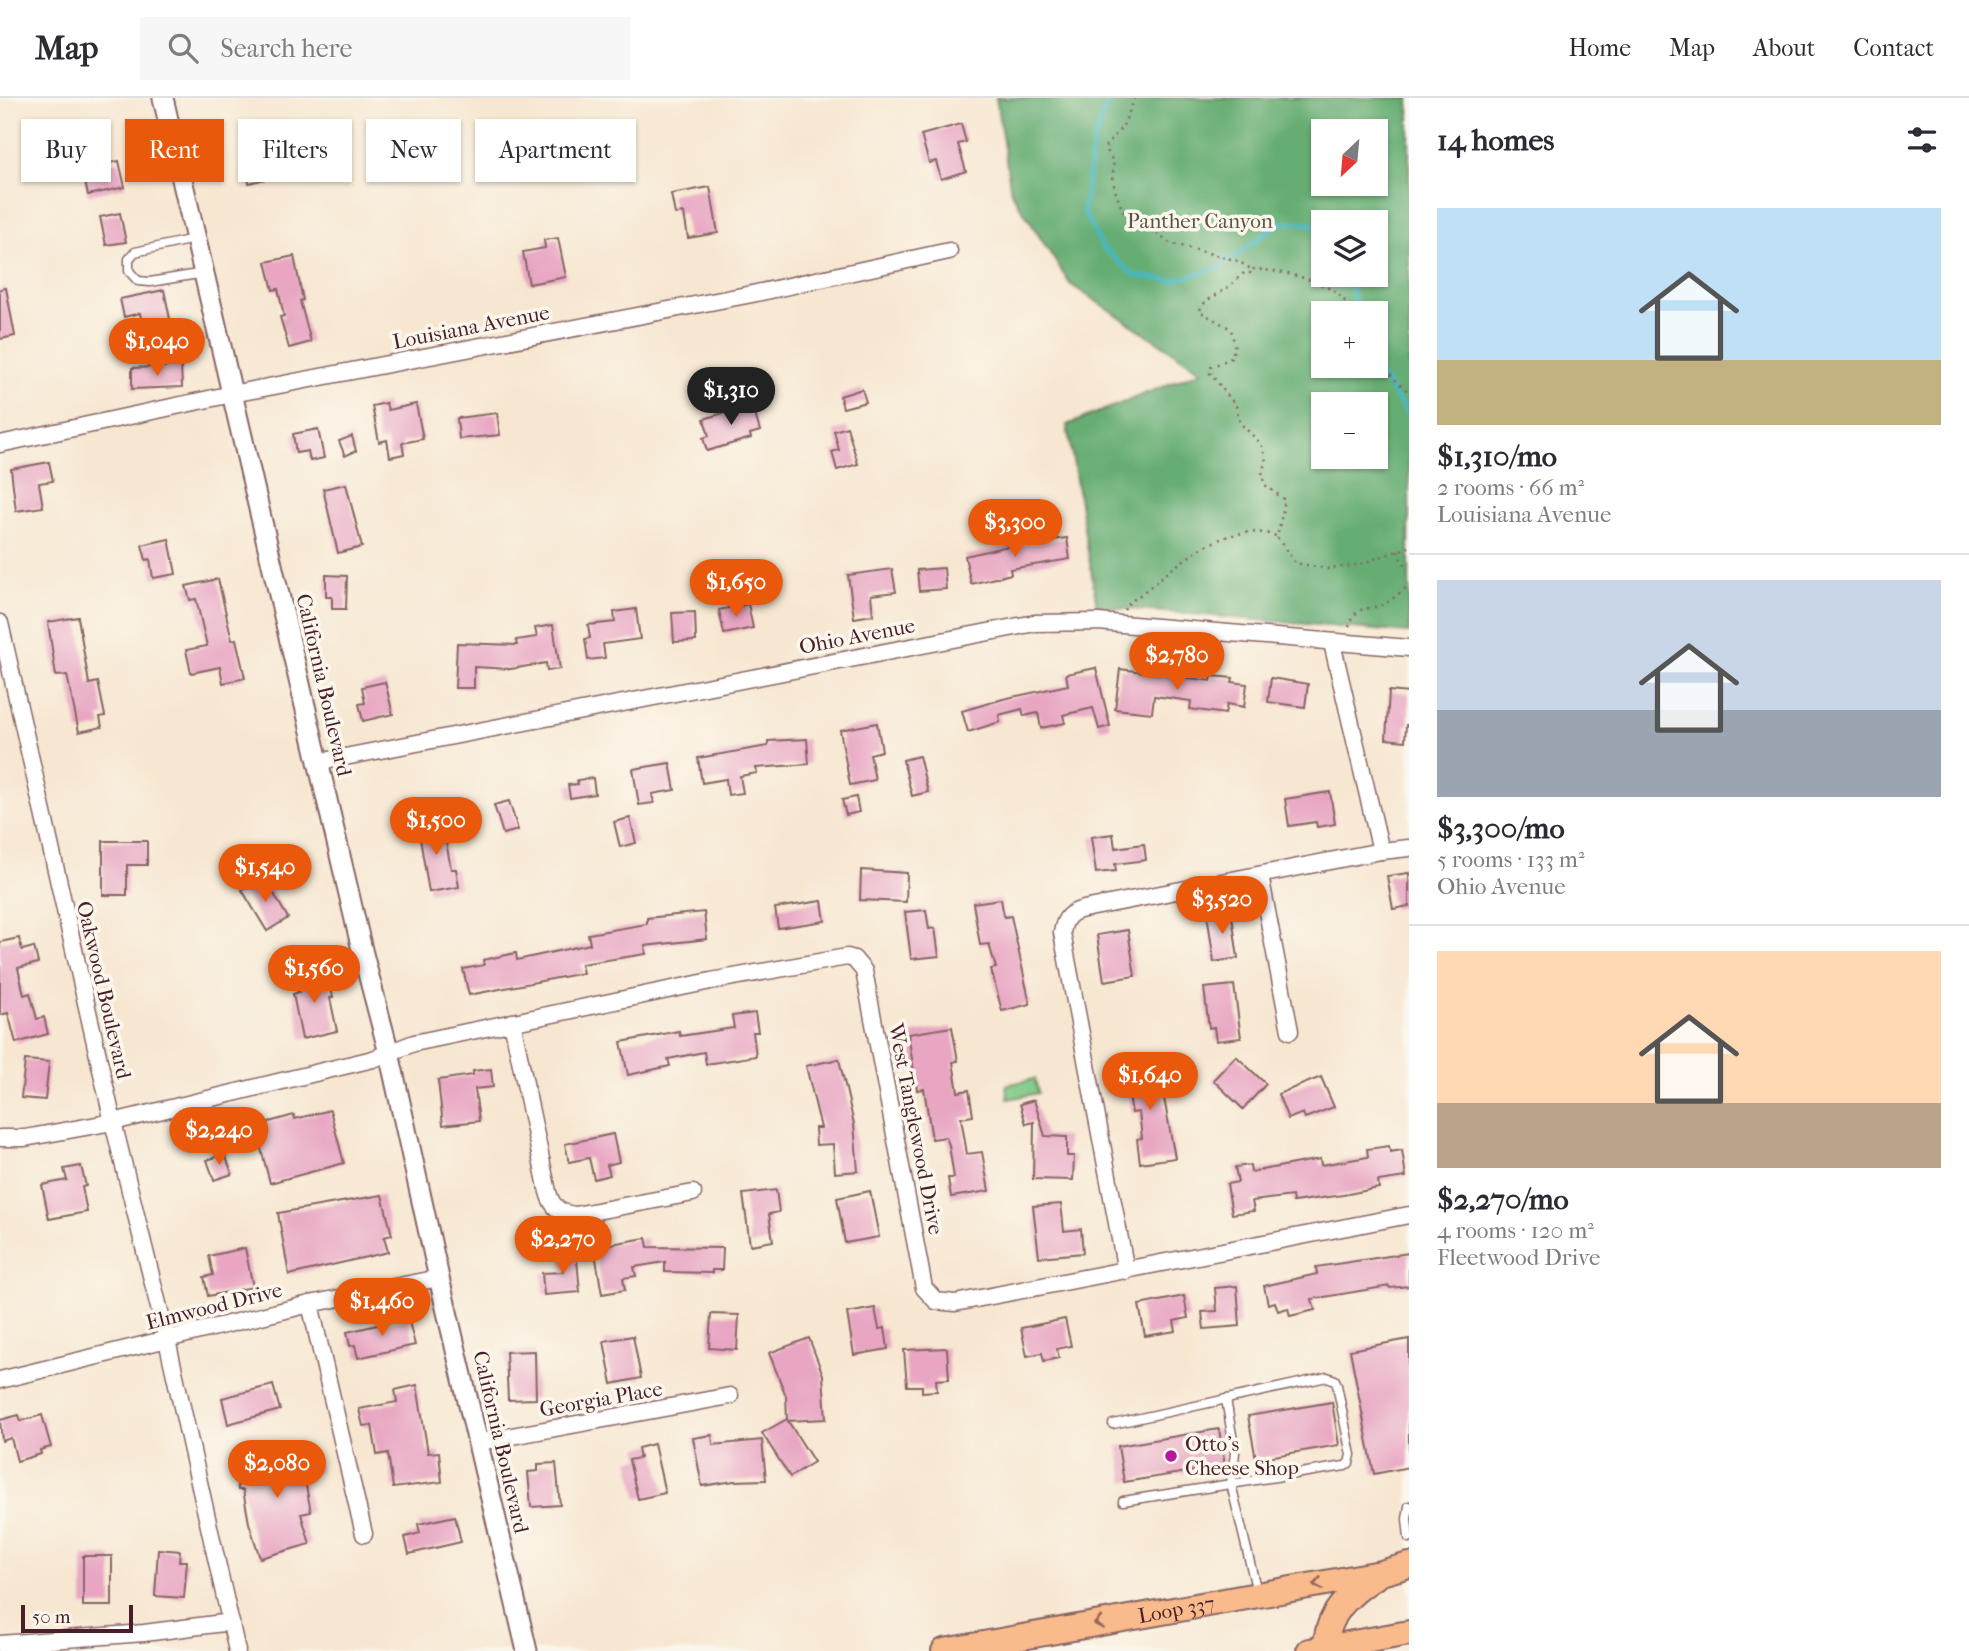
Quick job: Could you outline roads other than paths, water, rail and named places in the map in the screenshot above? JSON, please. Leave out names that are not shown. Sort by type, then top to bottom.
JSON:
[{"type":"main road","name":"Loop 337","points":[[949,1650],[1381,1573],[1409,1565]]},
{"type":"main road","points":[[1381,1573],[1351,1592],[1328,1628],[1321,1650],[1407,1639]]},
{"type":"street","name":"California Boulevard","points":[[163,98],[363,954],[389,1053],[527,1651]]},
{"type":"street","name":"Louisiana Avenue","points":[[0,444],[232,394],[747,295],[949,251]]},
{"type":"street","name":"Ohio Avenue","points":[[319,762],[1035,623],[1098,622],[1409,648]]},
{"type":"street","name":"Oakwood Boulevard","points":[[0,623],[237,1651]]},
{"type":"street","points":[[1338,643],[1381,851]]},
{"type":"street","points":[[1126,1271],[1062,933],[1068,916],[1084,909],[1381,851],[1409,848]]},
{"type":"street","points":[[1260,875],[1290,1031]]},
{"type":"street","name":"West Tanglewood Drive","points":[[0,1138],[25,1138],[113,1122],[373,1059],[414,1043],[710,981],[847,957],[854,959],[864,971],[924,1288],[936,1301],[955,1303],[1409,1215]]},
{"type":"street","points":[[512,1022],[548,1192],[556,1209],[563,1214],[575,1215],[693,1193]]},
{"type":"street","name":"Elmwood Drive","points":[[0,1380],[310,1304],[439,1278]]},
{"type":"street","points":[[310,1304],[364,1534]]},
{"type":"street","name":"Georgia Place","points":[[479,1442],[730,1396]]},
{"type":"street","points":[[0,1644],[144,1633],[230,1622]]},
{"type":"lane","points":[[196,239],[135,252],[129,259],[130,271],[138,281],[150,282],[204,272]]},
{"type":"lane","points":[[1113,1424],[1332,1378],[1337,1385],[1351,1458],[1349,1463],[1342,1467],[1124,1501]]},
{"type":"lane","points":[[1226,1399],[1235,1453],[1231,1484],[1233,1498],[1240,1514],[1258,1595]]},
{"type":"lane","points":[[1409,1506],[1406,1519],[1409,1538]]},
{"type":"waterway","points":[[1109,98],[1093,144],[1083,211],[1103,248],[1134,275],[1172,281],[1220,267],[1281,222],[1311,224]]},
{"type":"waterway","points":[[1351,287],[1355,301]]},
{"type":"waterway","points":[[1383,378],[1409,414]]},
{"type":"place","name":"Otto's Cheese Shop","points":[[1171,1456]]},
{"type":"park label","name":"Panther Canyon","points":[[1200,221]]}]
